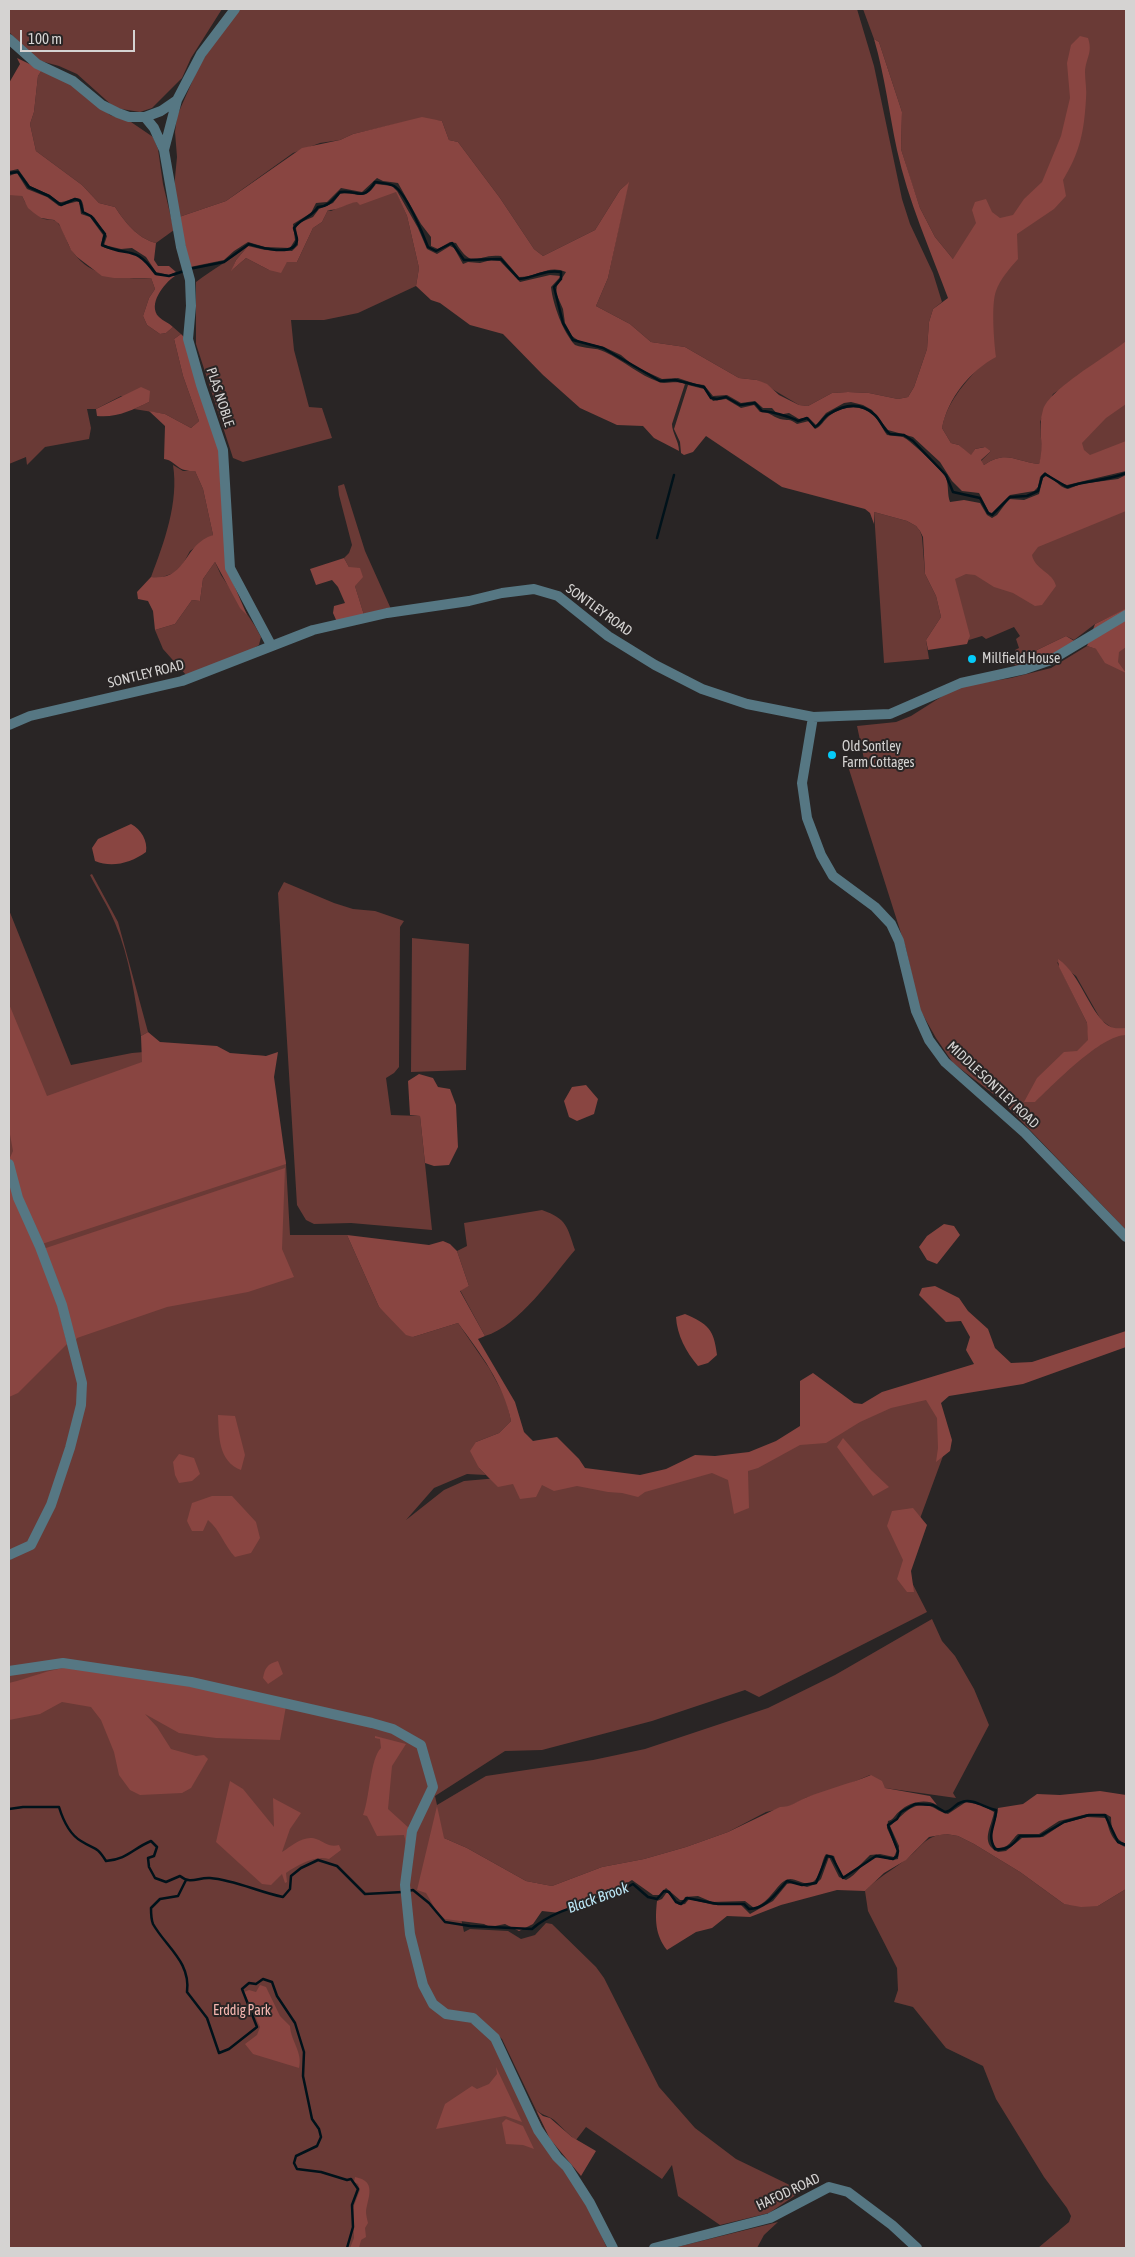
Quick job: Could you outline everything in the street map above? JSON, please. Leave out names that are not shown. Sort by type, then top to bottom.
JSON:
[{"type":"street","name":"PLAS NOBLE","points":[[164,150],[177,100],[202,54],[235,9]]},
{"type":"street","points":[[9,39],[37,64],[73,81],[102,104],[123,115],[145,117],[161,111],[177,100]]},
{"type":"street","name":"PLAS NOBLE","points":[[145,117],[154,128],[164,150],[181,247],[188,271],[191,306],[188,339],[223,450],[230,568],[271,645]]},
{"type":"street","name":"SONTLEY ROAD","points":[[9,726],[30,716],[182,681],[313,630],[387,613],[534,589],[558,596],[608,636],[655,665],[702,689],[747,704],[813,717],[890,714],[961,683],[1025,669],[1051,660],[1126,615]]},
{"type":"street","name":"MIDDLE SONTLEY ROAD","points":[[813,717],[802,783],[807,818],[821,855],[833,876],[875,907],[891,924],[899,941],[916,1011],[929,1040],[945,1062],[1025,1133],[1126,1237]]},
{"type":"street","points":[[9,1164],[18,1198],[40,1247],[62,1305],[82,1383],[81,1404],[70,1448],[51,1505],[31,1546],[9,1555]]},
{"type":"street","points":[[9,1671],[63,1663],[181,1681],[393,1729],[421,1745],[433,1787],[412,1831],[406,1891],[410,1934],[423,1985],[433,2004],[446,2014],[473,2018],[495,2038],[538,2130],[567,2167],[590,2203],[613,2248]]},
{"type":"street","name":"HAFOD ROAD","points":[[654,2248],[770,2218],[829,2187],[848,2192],[892,2225],[917,2248]]},
{"type":"green space","points":[[9,9],[222,9],[191,58],[182,78],[152,108],[140,112],[115,108],[77,74],[59,66],[37,60],[9,32]]},
{"type":"green space","points":[[240,9],[857,9],[874,66],[902,199],[910,224],[933,273],[942,302],[933,309],[929,322],[927,349],[914,387],[908,397],[898,399],[869,393],[848,392],[832,393],[808,406],[799,405],[757,380],[739,378],[685,347],[651,342],[630,324],[596,306],[608,278],[628,183],[620,190],[595,230],[543,256],[534,249],[500,198],[458,142],[449,140],[442,121],[420,119],[353,134],[340,140],[320,143],[293,153],[226,201],[179,217],[174,188],[177,157],[175,132],[177,116],[199,66]]},
{"type":"green space","points":[[863,9],[1126,9],[1126,349],[1067,390],[1059,390],[1053,394],[1040,422],[1042,455],[1039,464],[1004,457],[984,465],[981,461],[991,451],[984,447],[975,449],[971,456],[959,445],[951,443],[942,428],[952,402],[981,365],[953,259],[935,237],[920,208],[911,181],[901,149],[902,112],[879,42],[874,39]]},
{"type":"green space","points":[[42,70],[71,84],[110,115],[131,122],[153,137],[158,149],[163,184],[174,230],[156,243],[149,241],[127,224],[115,207],[99,203],[82,185],[36,151],[30,124],[34,112],[38,76]]},
{"type":"green space","points":[[396,191],[407,216],[419,268],[416,286],[358,313],[324,320],[291,320],[294,350],[309,407],[322,408],[332,438],[243,462],[233,458],[196,344],[196,282],[248,246],[236,260],[232,270],[246,258],[269,270],[287,262],[297,262],[313,228],[322,222],[328,210],[331,211],[349,203]]},
{"type":"green space","points":[[18,194],[22,196],[25,202],[41,218],[53,220],[59,224],[71,249],[78,259],[87,266],[106,275],[128,278],[151,278],[155,289],[149,298],[143,316],[147,325],[160,334],[166,333],[173,327],[181,334],[174,339],[183,376],[199,421],[191,428],[165,414],[134,409],[149,402],[121,396],[96,409],[87,409],[91,428],[89,439],[45,447],[27,465],[26,457],[9,464],[9,195]]},
{"type":"green space","points":[[1126,355],[1126,461],[1079,467],[1053,422]]},
{"type":"green space","points":[[173,465],[183,471],[195,471],[203,489],[213,535],[190,551],[179,571],[160,578],[151,577],[161,550],[172,508],[174,493]]},
{"type":"green space","points":[[344,484],[365,551],[391,609],[364,615],[349,567],[344,558],[349,553],[352,545],[339,495],[338,486]]},
{"type":"green space","points":[[1126,501],[1126,609],[1095,624],[1074,640],[1066,636],[1037,650],[1035,660],[1021,667],[1007,663],[1018,657],[1015,650],[1019,648],[1016,639],[1020,636],[1014,627],[986,639],[982,636],[969,640],[945,574]]},
{"type":"green space","points":[[874,512],[907,521],[916,526],[920,531],[925,574],[936,596],[941,617],[926,640],[929,659],[884,663]]},
{"type":"green space","points":[[215,562],[221,575],[261,637],[259,645],[246,653],[187,676],[163,649],[155,630],[175,624],[192,600],[200,601],[203,579]]},
{"type":"green space","points":[[1126,628],[1126,1230],[1001,1100],[953,1063],[936,1038],[919,1008],[906,949],[847,763],[864,759],[857,726],[896,722],[911,716],[952,690],[962,686],[1011,678],[1051,668],[1087,646],[1106,652]],"holes":[[[1057,962],[1076,976],[1101,1020],[1115,1030],[1089,1040],[1087,1023]]]},
{"type":"green space","points":[[92,874],[118,922],[148,1032],[141,1036],[125,950],[112,917],[90,875]]},
{"type":"green space","points":[[284,882],[334,903],[353,909],[375,911],[404,921],[400,927],[399,1067],[386,1078],[391,1115],[420,1116],[432,1230],[351,1223],[314,1224],[306,1220],[297,1205],[278,893]]},
{"type":"green space","name":"Erddig Park","points":[[9,910],[71,1065],[132,1053],[168,1050],[266,1056],[286,1164],[290,1235],[347,1235],[379,1307],[413,1337],[458,1323],[489,1368],[506,1399],[511,1421],[499,1433],[476,1442],[479,1468],[486,1475],[467,1474],[434,1488],[406,1520],[444,1490],[464,1481],[521,1476],[612,1486],[733,1460],[930,1387],[938,1407],[943,1456],[918,1524],[905,1569],[927,1612],[759,1697],[745,1690],[652,1721],[542,1750],[505,1751],[435,1796],[437,1805],[486,1776],[593,1760],[645,1749],[768,1708],[835,1675],[932,1619],[942,1641],[955,1656],[974,1689],[989,1725],[953,1793],[956,1798],[885,1788],[870,1775],[844,1786],[805,1798],[789,1807],[766,1812],[728,1832],[686,1847],[644,1859],[602,1867],[552,1886],[526,1881],[467,1848],[444,1838],[464,1932],[470,1929],[508,1931],[521,1939],[535,1935],[546,1923],[552,1924],[596,1967],[604,1978],[659,2087],[695,2128],[736,2159],[802,2191],[769,2213],[720,2225],[678,2196],[672,2165],[662,2179],[586,2127],[576,2140],[554,2120],[536,2110],[502,2039],[488,2027],[566,2170],[588,2206],[607,2248],[9,2248]]},
{"type":"green space","points":[[412,938],[469,944],[466,1070],[411,1072]]},
{"type":"green space","points":[[542,1210],[557,1217],[565,1224],[575,1250],[522,1312],[498,1331],[485,1336],[460,1290],[469,1286],[457,1251],[467,1246],[464,1223]]},
{"type":"green space","points":[[946,1834],[958,1836],[974,1844],[1020,1872],[1064,1904],[1098,1906],[1126,1889],[1126,2248],[1038,2248],[1069,2222],[1071,2216],[1067,2208],[1044,2177],[996,2099],[983,2066],[946,2048],[913,2007],[894,2002],[898,1990],[897,1968],[868,1911],[865,1891],[879,1878],[911,1856],[927,1840]]},
{"type":"green space","points":[[778,2222],[764,2235],[757,2248],[673,2248]]},
{"type":"shaded area","points":[[1080,36],[1088,38],[1090,48],[1085,72],[1085,111],[1077,151],[1063,180],[1066,196],[1054,209],[1017,234],[1018,259],[1003,278],[994,297],[993,323],[996,357],[977,370],[962,386],[949,406],[942,428],[951,443],[959,445],[971,455],[975,449],[985,447],[991,451],[981,460],[984,465],[1004,457],[1039,464],[1041,457],[1041,417],[1048,402],[1067,383],[1126,341],[1126,404],[1106,418],[1082,443],[1084,450],[1090,455],[1126,441],[1126,471],[1067,485],[1058,482],[1045,472],[1040,477],[1038,487],[1034,491],[1010,495],[992,513],[989,512],[979,493],[962,491],[952,481],[940,462],[913,437],[888,430],[872,410],[863,405],[851,402],[844,403],[826,413],[816,425],[808,417],[799,419],[789,413],[778,415],[772,408],[763,408],[755,401],[741,403],[727,395],[713,396],[704,385],[678,378],[662,379],[634,366],[621,355],[604,347],[579,341],[572,336],[565,323],[563,309],[556,293],[557,286],[566,272],[554,269],[519,277],[501,256],[472,259],[462,252],[456,243],[450,242],[438,249],[431,246],[431,237],[421,224],[398,183],[383,181],[377,178],[362,192],[341,188],[327,202],[316,203],[311,213],[293,224],[295,240],[290,248],[265,247],[248,242],[224,260],[190,267],[179,217],[226,201],[302,148],[340,140],[353,134],[422,117],[442,121],[449,140],[458,142],[500,198],[534,249],[543,256],[595,230],[620,190],[629,182],[608,278],[596,306],[630,324],[651,342],[685,347],[739,378],[757,380],[767,384],[779,395],[799,405],[808,406],[832,393],[869,393],[898,399],[908,397],[914,387],[927,349],[929,322],[933,309],[948,298],[913,206],[902,169],[874,39],[879,42],[902,112],[901,149],[920,208],[935,237],[953,259],[976,223],[972,210],[975,202],[986,199],[992,212],[1000,218],[1013,215],[1024,199],[1042,182],[1061,136],[1070,98],[1067,63],[1071,45]]},
{"type":"shaded area","points":[[17,58],[42,70],[38,76],[34,112],[30,124],[36,151],[82,185],[99,203],[115,207],[127,224],[137,233],[156,243],[154,260],[158,266],[169,266],[176,272],[169,275],[156,272],[146,257],[132,248],[121,249],[104,245],[107,236],[94,217],[84,212],[82,200],[76,198],[59,202],[50,195],[30,186],[18,169],[9,171],[9,83],[20,64]]},
{"type":"shaded area","points":[[17,173],[27,189],[47,197],[59,206],[79,201],[81,214],[90,217],[103,235],[101,246],[136,255],[145,262],[155,275],[175,276],[158,295],[155,307],[159,317],[173,327],[166,333],[160,334],[147,325],[143,316],[149,298],[155,289],[151,278],[114,278],[102,276],[77,257],[71,250],[59,224],[54,220],[41,218],[34,213],[28,208],[22,196],[9,195],[9,176]]},
{"type":"shaded area","points":[[376,184],[392,186],[397,191],[418,228],[427,249],[437,254],[450,246],[454,248],[463,264],[491,260],[500,261],[520,282],[550,275],[561,276],[551,287],[552,294],[563,326],[575,345],[605,352],[645,376],[659,382],[685,384],[672,424],[679,451],[654,438],[643,426],[617,425],[580,408],[543,375],[503,334],[470,325],[440,303],[431,300],[416,286],[419,268],[407,216],[396,192],[360,205],[357,202],[328,210],[322,222],[313,228],[297,262],[287,262],[281,273],[269,270],[246,258],[231,271],[236,260],[248,246],[265,250],[292,251],[298,245],[296,228],[299,223],[313,217],[319,209],[333,203],[340,194],[364,195]]},
{"type":"shaded area","points":[[181,334],[186,339],[221,451],[227,569],[247,615],[240,608],[215,562],[203,579],[200,601],[192,600],[175,624],[155,630],[153,611],[148,601],[138,599],[137,592],[151,577],[163,577],[172,574],[179,568],[195,546],[213,535],[203,489],[195,471],[184,470],[164,459],[165,426],[149,411],[165,414],[191,428],[199,421],[183,376],[174,339]]},
{"type":"shaded area","points":[[688,385],[704,389],[713,401],[726,399],[741,408],[754,405],[760,412],[769,413],[780,419],[790,420],[797,424],[809,421],[815,429],[835,412],[853,407],[865,410],[878,420],[887,435],[907,439],[939,469],[946,478],[950,502],[964,500],[980,503],[987,515],[992,518],[997,515],[1009,499],[1024,500],[1039,494],[1043,478],[1046,476],[1068,489],[1081,484],[1118,479],[1126,475],[1126,511],[1038,547],[1032,555],[1034,560],[1051,577],[1056,586],[1042,605],[1035,606],[1013,593],[994,587],[975,575],[966,574],[955,579],[970,636],[967,644],[928,650],[926,640],[941,617],[936,596],[925,574],[923,537],[916,526],[907,521],[874,512],[874,524],[870,513],[865,509],[782,487],[706,436],[693,452],[684,455],[681,453],[680,442],[674,429]]},
{"type":"shaded area","points":[[141,387],[150,391],[149,402],[118,415],[97,416],[96,409]]},
{"type":"shaded area","points":[[344,558],[349,567],[360,568],[363,577],[355,586],[364,615],[337,622],[333,613],[334,606],[345,603],[338,587],[332,580],[316,585],[310,569]]},
{"type":"shaded area","points":[[1125,609],[1126,647],[1119,652],[1118,662],[1126,673],[1105,663],[1096,649],[1087,646],[1095,624]]},
{"type":"shaded area","points":[[1066,636],[1076,642],[1072,648],[1035,660],[1037,650]]},
{"type":"shaded area","points":[[131,824],[143,836],[146,852],[128,862],[108,864],[95,861],[92,848],[98,839]]},
{"type":"shaded area","points":[[1058,959],[1074,975],[1092,1006],[1104,1022],[1113,1028],[1126,1028],[1126,1035],[1116,1037],[1091,1051],[1035,1102],[1024,1102],[1037,1078],[1064,1052],[1077,1051],[1088,1040],[1087,1023],[1059,967]]},
{"type":"shaded area","points":[[9,1004],[47,1096],[142,1062],[141,1036],[148,1032],[160,1042],[217,1046],[230,1053],[266,1056],[278,1052],[274,1077],[286,1164],[42,1244],[21,1203],[9,1160],[13,1151],[9,1129]]},
{"type":"shaded area","points":[[419,1074],[433,1078],[438,1087],[450,1089],[456,1105],[458,1147],[449,1165],[434,1166],[425,1163],[420,1116],[410,1115],[408,1081]]},
{"type":"shaded area","points":[[586,1085],[598,1099],[594,1114],[577,1121],[569,1117],[564,1101],[572,1087]]},
{"type":"shaded area","points":[[285,1168],[282,1249],[294,1277],[248,1292],[167,1307],[77,1338],[75,1342],[43,1249]]},
{"type":"shaded area","points":[[9,1180],[51,1278],[67,1344],[18,1393],[9,1397]]},
{"type":"shaded area","points":[[944,1224],[954,1226],[960,1235],[937,1264],[927,1260],[919,1247],[927,1236]]},
{"type":"shaded area","points":[[347,1235],[429,1245],[443,1241],[450,1244],[457,1251],[469,1286],[460,1291],[485,1336],[478,1339],[515,1402],[524,1432],[533,1441],[557,1437],[579,1459],[585,1468],[640,1475],[666,1469],[695,1455],[715,1456],[749,1452],[776,1441],[800,1426],[800,1381],[813,1373],[854,1403],[862,1404],[882,1392],[974,1364],[966,1350],[970,1337],[961,1321],[946,1322],[919,1295],[922,1288],[935,1286],[959,1298],[968,1311],[988,1329],[995,1348],[1011,1363],[1032,1362],[1126,1331],[1126,1347],[1023,1384],[949,1396],[941,1403],[952,1440],[950,1451],[936,1462],[938,1448],[937,1418],[926,1400],[891,1408],[860,1422],[826,1443],[800,1445],[758,1468],[748,1471],[749,1508],[734,1514],[728,1480],[712,1473],[645,1492],[638,1497],[577,1486],[554,1491],[542,1485],[536,1497],[520,1499],[513,1484],[498,1487],[479,1468],[470,1451],[476,1442],[499,1433],[511,1421],[503,1394],[483,1357],[458,1323],[413,1337],[406,1335],[379,1307]]},
{"type":"shaded area","points":[[685,1314],[699,1321],[712,1333],[717,1355],[708,1363],[698,1366],[683,1343],[676,1317]]},
{"type":"shaded area","points":[[218,1415],[235,1416],[245,1455],[241,1470],[228,1461],[221,1447]]},
{"type":"shaded area","points":[[843,1438],[889,1487],[873,1496],[837,1447]]},
{"type":"shaded area","points":[[179,1454],[194,1458],[200,1474],[192,1481],[179,1483],[175,1475],[173,1462]]},
{"type":"shaded area","points":[[212,1496],[232,1496],[256,1522],[260,1538],[251,1553],[235,1557],[216,1528],[208,1520],[203,1531],[192,1531],[187,1521],[192,1503]]},
{"type":"shaded area","points":[[913,1508],[927,1525],[911,1571],[914,1592],[907,1592],[897,1579],[903,1560],[887,1526],[892,1511]]},
{"type":"shaded area","points":[[278,1661],[283,1674],[268,1684],[263,1678],[266,1669],[269,1665]]},
{"type":"shaded area","points":[[71,1667],[173,1683],[286,1706],[280,1740],[216,1738],[179,1733],[145,1714],[157,1727],[171,1749],[196,1756],[204,1755],[208,1759],[191,1788],[182,1793],[140,1795],[130,1790],[119,1775],[114,1752],[101,1720],[91,1707],[62,1702],[40,1714],[9,1720],[9,1683]]},
{"type":"shaded area","points":[[375,1736],[406,1744],[392,1766],[388,1809],[410,1829],[407,1847],[404,1835],[377,1836],[367,1816],[363,1815],[372,1769],[377,1753],[381,1748],[380,1739],[375,1738]]},
{"type":"shaded area","points":[[871,1775],[882,1781],[885,1788],[930,1796],[937,1805],[923,1801],[913,1803],[888,1821],[887,1828],[897,1850],[894,1857],[880,1854],[870,1855],[857,1868],[844,1876],[840,1874],[834,1856],[826,1854],[818,1876],[812,1882],[808,1884],[794,1879],[786,1880],[765,1901],[754,1908],[745,1901],[712,1902],[698,1896],[685,1897],[684,1900],[680,1900],[666,1888],[660,1895],[653,1895],[632,1880],[607,1895],[570,1907],[560,1913],[542,1911],[533,1924],[519,1931],[505,1924],[490,1927],[484,1924],[445,1919],[437,1912],[426,1893],[417,1890],[437,1806],[444,1838],[467,1848],[526,1881],[552,1886],[602,1867],[644,1859],[686,1847],[728,1832],[780,1807]]},
{"type":"shaded area","points":[[230,1781],[243,1789],[274,1827],[273,1798],[301,1813],[290,1829],[282,1852],[299,1841],[309,1838],[314,1838],[331,1845],[339,1845],[341,1850],[329,1859],[318,1858],[296,1867],[286,1873],[287,1882],[285,1883],[282,1874],[271,1885],[262,1884],[216,1842]]},
{"type":"shaded area","points":[[1100,1791],[1126,1795],[1126,1844],[1116,1836],[1111,1817],[1106,1814],[1087,1814],[1059,1821],[1039,1834],[1018,1834],[1001,1848],[997,1848],[993,1844],[992,1834],[998,1808],[1023,1804],[1037,1794],[1060,1795]]},
{"type":"shaded area","points":[[966,1802],[981,1805],[994,1812],[988,1839],[992,1848],[998,1852],[1006,1851],[1022,1838],[1043,1837],[1064,1823],[1087,1817],[1106,1818],[1114,1839],[1126,1847],[1126,1889],[1098,1906],[1081,1907],[1064,1904],[1020,1872],[974,1844],[958,1836],[946,1834],[929,1837],[906,1860],[884,1873],[865,1891],[837,1890],[781,1905],[750,1917],[727,1916],[712,1928],[696,1932],[667,1950],[660,1939],[656,1920],[657,1901],[662,1899],[667,1892],[679,1905],[685,1904],[689,1899],[714,1905],[741,1905],[750,1914],[773,1901],[787,1884],[792,1883],[807,1887],[816,1884],[821,1879],[829,1857],[839,1877],[846,1880],[874,1858],[898,1859],[899,1846],[890,1826],[912,1808],[923,1805],[930,1806],[948,1814]]},
{"type":"shaded area","points":[[260,1985],[266,1987],[280,2016],[290,2026],[298,2052],[299,2068],[253,2054],[245,2044],[257,2035],[260,2027],[244,1992],[249,1990],[256,1992]]},
{"type":"shaded area","points":[[496,2067],[522,2122],[505,2116],[436,2129],[445,2104],[472,2086],[477,2089],[489,2084],[497,2074]]},
{"type":"shaded area","points":[[536,2110],[543,2116],[550,2118],[572,2137],[596,2151],[581,2176],[550,2139]]},
{"type":"shaded area","points":[[506,2119],[523,2126],[534,2149],[523,2145],[506,2144],[502,2123]]},
{"type":"shaded area","points":[[355,2177],[362,2179],[369,2186],[366,2211],[368,2223],[365,2228],[366,2237],[361,2240],[359,2248],[350,2248],[354,2238],[353,2208],[360,2190],[358,2184],[354,2182]]},
{"type":"waterway","points":[[9,173],[18,172],[29,187],[49,196],[61,205],[75,199],[80,201],[83,212],[91,216],[105,234],[102,245],[137,255],[156,274],[169,276],[184,271]]},
{"type":"waterway","points":[[189,269],[224,262],[249,244],[276,250],[290,249],[297,240],[294,228],[318,207],[330,202],[340,192],[363,194],[375,182],[387,184],[394,186],[404,197],[414,214],[428,247],[436,251],[452,243],[464,260],[501,259],[519,279],[555,271],[561,272],[561,279],[554,287],[563,323],[573,340],[603,348],[660,381],[675,380],[704,387],[711,398],[726,397],[740,405],[755,403],[762,411],[780,414],[798,421],[807,418],[815,427],[827,415],[841,408],[847,406],[864,408],[875,415],[890,434],[904,435],[913,441],[946,475],[953,492],[980,498],[988,513],[992,515],[1010,497],[1027,496],[1038,491],[1042,477],[1045,474],[1067,487],[1112,478],[1126,473]]},
{"type":"waterway","points":[[657,538],[674,475]]},
{"type":"waterway","name":"Black Brook","points":[[408,1891],[413,1890],[429,1903],[445,1922],[470,1926],[532,1929],[567,1909],[608,1896],[633,1884],[648,1897],[657,1899],[664,1891],[669,1892],[676,1902],[681,1904],[687,1898],[718,1904],[744,1904],[749,1909],[755,1908],[770,1900],[787,1881],[802,1885],[816,1883],[827,1856],[832,1857],[843,1878],[876,1856],[893,1859],[897,1856],[898,1851],[888,1825],[897,1819],[901,1812],[915,1804],[933,1805],[945,1812],[959,1803],[970,1801],[996,1810],[991,1834],[992,1844],[995,1849],[1009,1847],[1020,1836],[1040,1836],[1064,1822],[1089,1815],[1105,1815],[1118,1842],[1126,1845]]},
{"type":"waterway","name":"Black Brook","points":[[9,1809],[59,1807],[73,1835],[97,1850],[106,1861],[125,1856],[151,1841],[157,1847],[154,1856],[148,1858],[149,1867],[155,1878],[166,1882],[180,1876],[188,1880],[219,1879],[283,1897],[290,1889],[291,1876],[301,1868],[318,1860],[337,1866],[365,1894],[403,1892]]},
{"type":"waterway","points":[[186,1880],[178,1896],[160,1899],[151,1908],[153,1924],[181,1963],[187,1981],[187,1992],[207,2018],[219,2053],[229,2049],[257,2027],[242,1989],[249,1983],[256,1984],[263,1979],[272,1982],[277,1996],[295,2023],[304,2052],[303,2076],[312,2119],[319,2129],[321,2137],[317,2146],[296,2156],[294,2163],[297,2169],[321,2172],[347,2180],[351,2179],[358,2189],[352,2205],[353,2227],[347,2248]]},
{"type":"place","name":"Millfield House","points":[[972,659]]},
{"type":"place","name":"Old Sontley Farm Cottages","points":[[832,755]]}]
